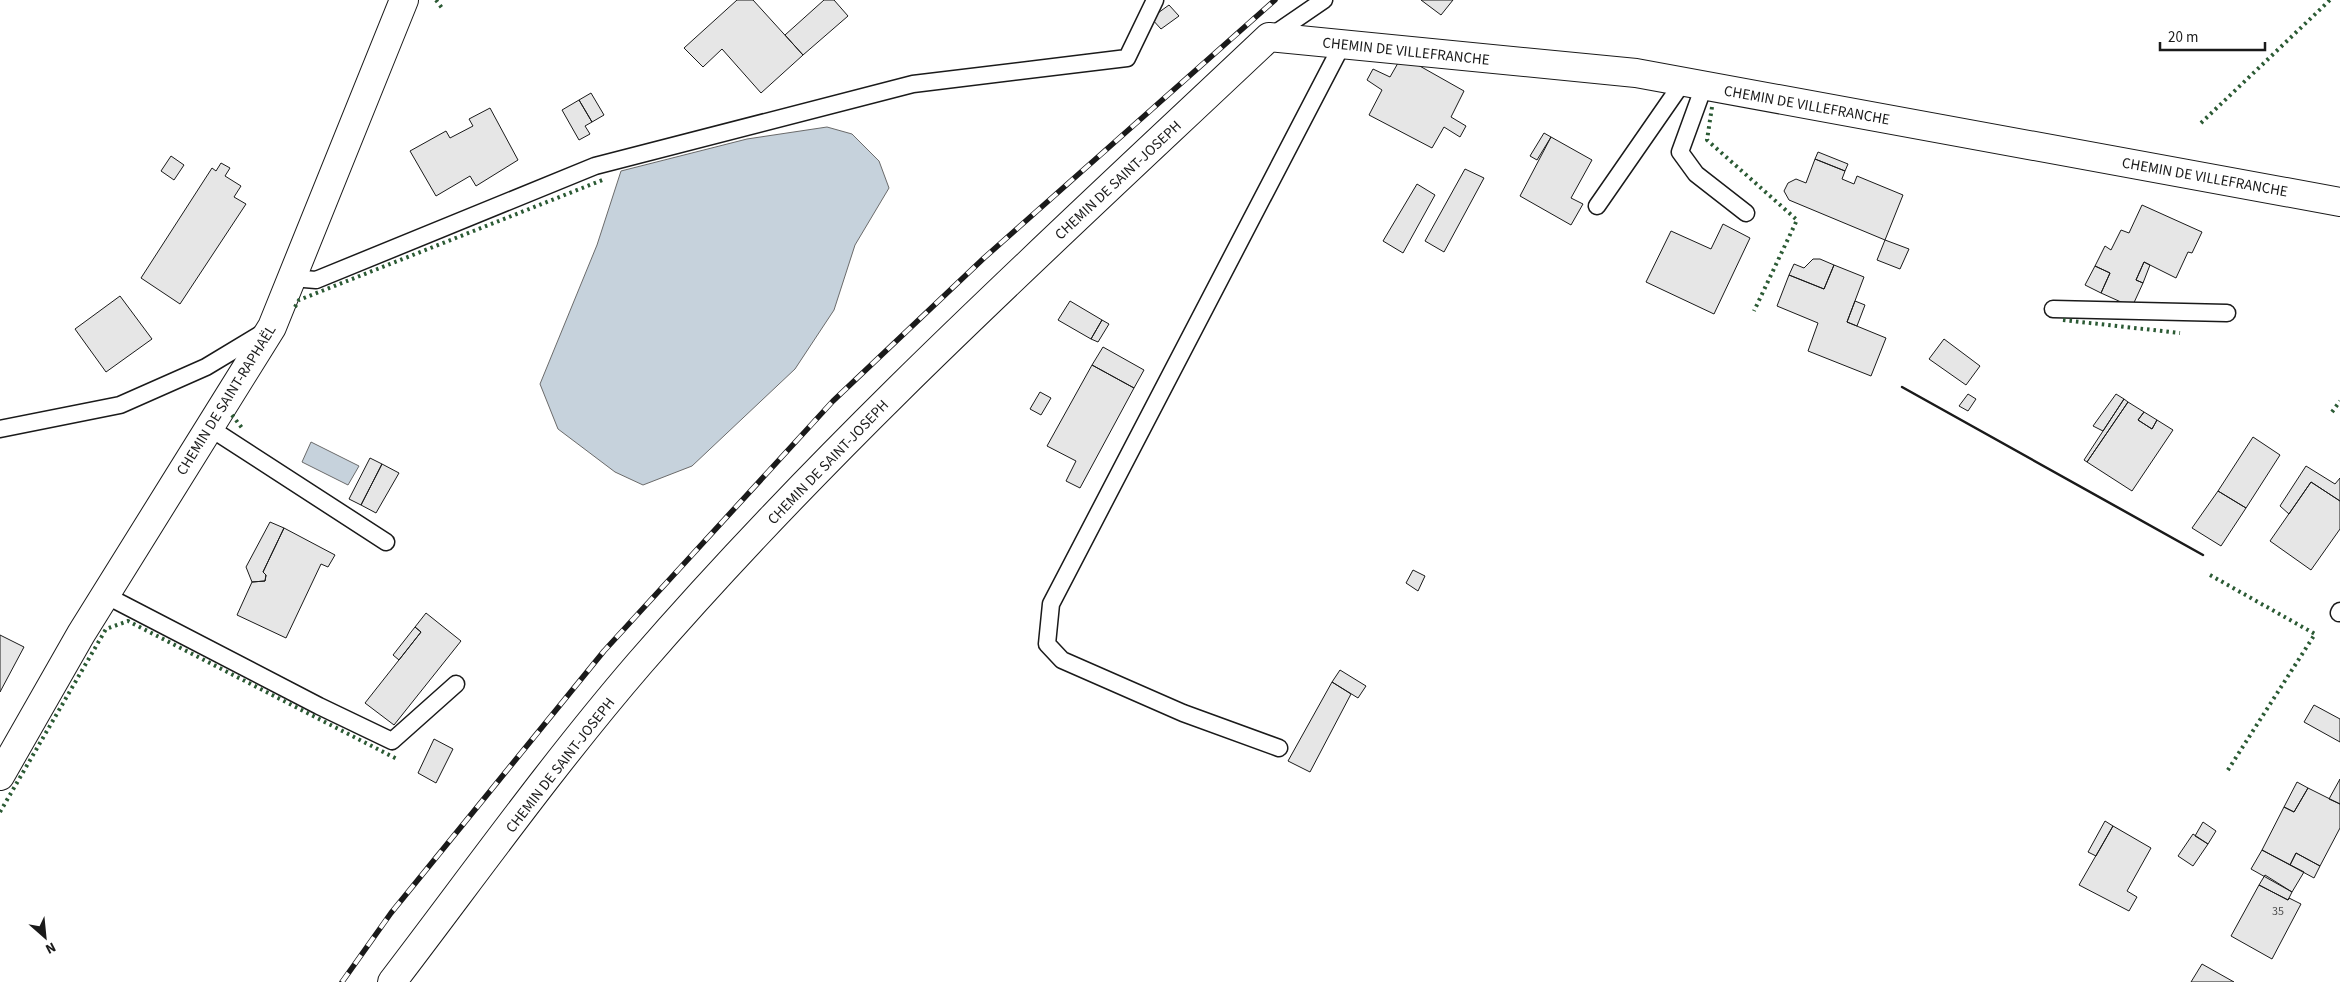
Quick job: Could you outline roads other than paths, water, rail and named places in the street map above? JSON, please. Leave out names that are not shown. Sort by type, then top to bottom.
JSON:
[{"type":"street","name":"CHEMIN DE SAINT-RAPHAËL","points":[[0,776],[105,595],[272,327],[404,0]]},
{"type":"street","name":"CHEMIN DE VILLEFRANCHE","points":[[1269,37],[1636,74],[2340,202]]},
{"type":"street","name":"CHEMIN DE SAINT-JOSEPH","points":[[392,982],[547,779],[638,665],[740,554],[861,425],[1006,285],[1269,37]]},
{"type":"lane","points":[[292,278],[316,280],[605,164],[913,84],[1126,58],[1156,0]]},
{"type":"lane","name":"CHEMIN DE SAINT-JOSEPH","points":[[1269,37],[1324,0]]},
{"type":"lane","points":[[1279,748],[1183,713],[1062,660],[1048,644],[1050,604],[1342,44]]},
{"type":"lane","points":[[1597,206],[1694,84]]},
{"type":"lane","points":[[1694,84],[1680,152],[1696,174],[1746,213]]},
{"type":"lane","points":[[2053,309],[2228,313]]},
{"type":"lane","points":[[0,430],[120,405],[206,367],[272,327]]},
{"type":"lane","points":[[210,428],[386,542]]},
{"type":"lane","points":[[105,595],[318,706],[392,741],[456,684]]},
{"type":"railway","points":[[342,982],[391,913],[604,651],[833,401],[984,258],[1275,0]]}]
